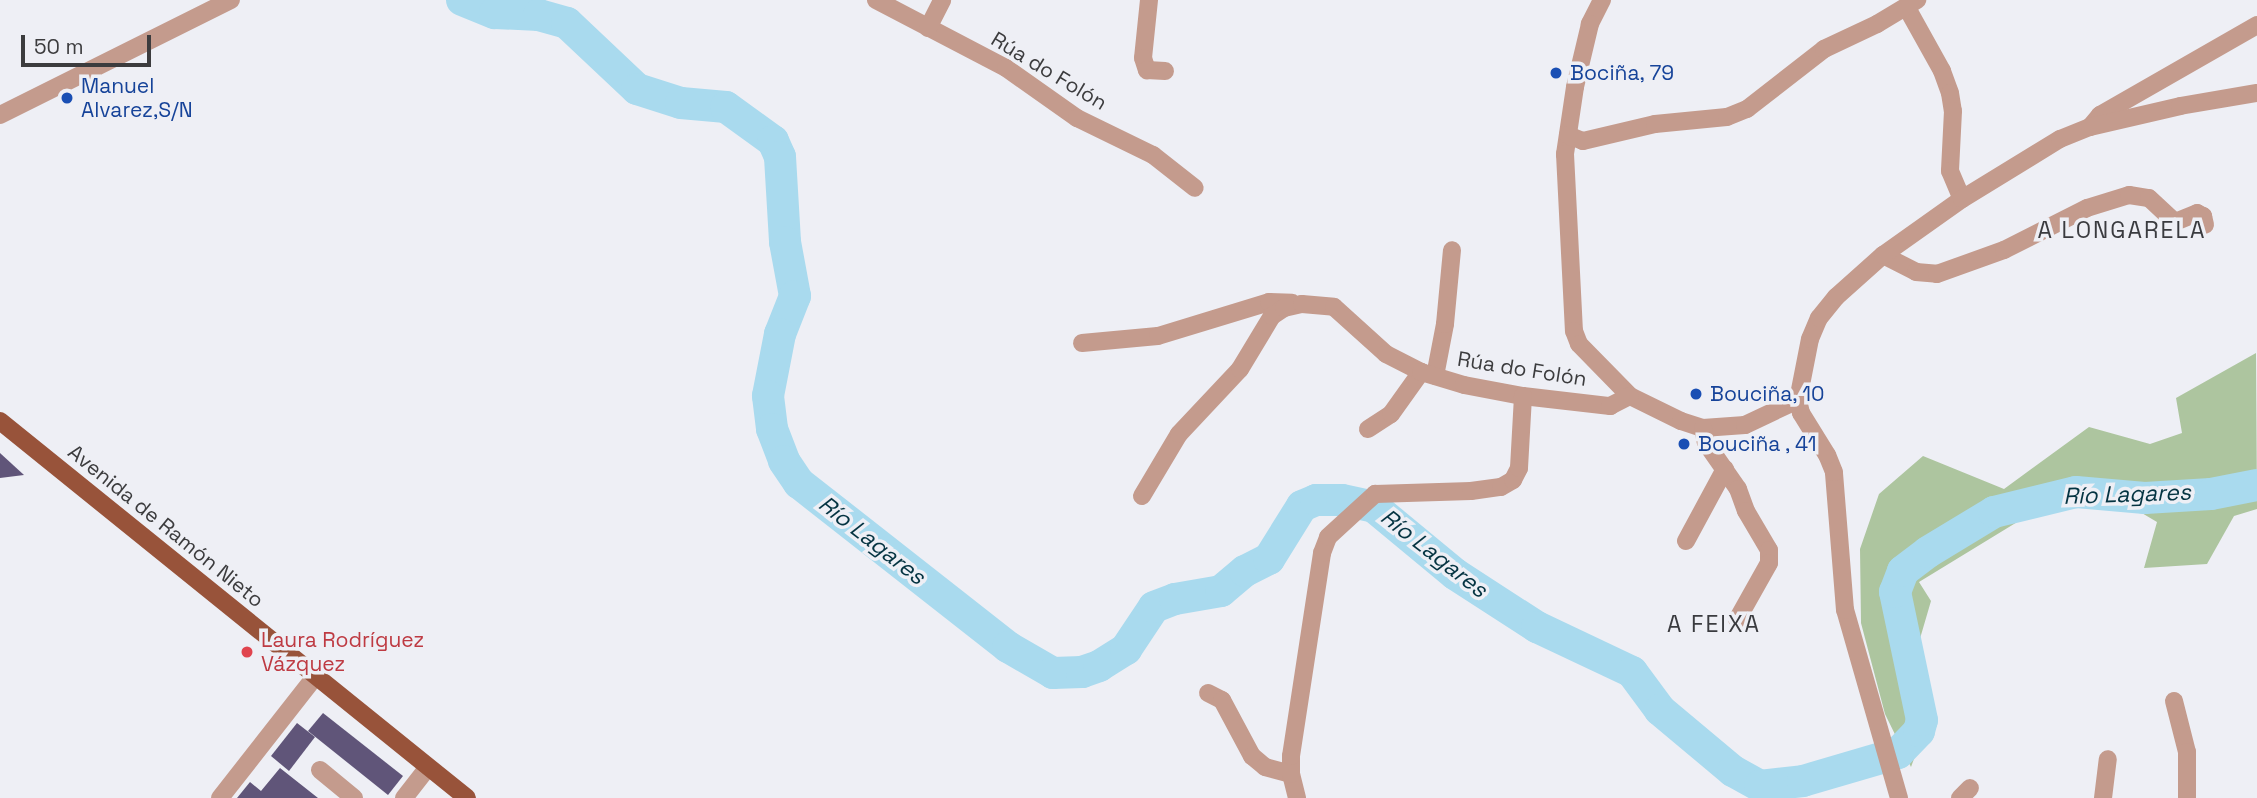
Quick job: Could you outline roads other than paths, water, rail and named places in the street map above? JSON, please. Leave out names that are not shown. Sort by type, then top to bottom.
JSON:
[{"type":"main road","name":"Avenida de Ramón Nieto","points":[[0,421],[467,798]]},
{"type":"street","name":"Rúa do Folón","points":[[876,0],[1006,68],[1077,118],[1153,155],[1195,188]]},
{"type":"street","points":[[928,28],[942,0]]},
{"type":"street","points":[[1149,0],[1143,58],[1147,70],[1165,71]]},
{"type":"street","points":[[1602,0],[1590,24],[1565,153],[1574,331],[1578,344],[1590,359],[1630,396],[1681,421],[1703,428],[1745,425],[1798,400]]},
{"type":"street","points":[[0,115],[223,2]]},
{"type":"street","points":[[1568,135],[1583,141],[1655,124],[1699,121],[1737,113],[1747,109],[1824,49],[1912,4],[1950,93],[1953,111],[1950,171],[1962,199]]},
{"type":"street","points":[[2091,127],[2100,115],[2257,25]]},
{"type":"street","points":[[1899,798],[1845,611],[1833,472],[1827,456],[1801,413],[1798,400],[1807,349],[1819,318],[1836,297],[1883,255],[1962,199],[2060,139],[2091,127],[2180,106],[2257,93]]},
{"type":"street","points":[[1883,255],[1916,272],[1937,274],[2004,250],[2087,208],[2129,195],[2149,198],[2175,222],[2197,213],[2203,216],[2205,225]]},
{"type":"street","points":[[1368,429],[1391,414],[1428,374],[1445,324],[1452,250]]},
{"type":"street","name":"Rúa do Folón","points":[[1082,343],[1158,336],[1269,302],[1302,303],[1334,307],[1386,354],[1428,374],[1523,396],[1610,405],[1630,396]]},
{"type":"street","points":[[1142,496],[1179,434],[1240,369],[1272,316],[1284,308],[1302,303]]},
{"type":"street","points":[[1297,798],[1291,774],[1291,756],[1322,553],[1328,537],[1375,494],[1471,491],[1502,486],[1513,480],[1519,468],[1523,396]]},
{"type":"street","points":[[1703,428],[1706,443],[1725,469],[1769,550],[1769,563],[1737,620]]},
{"type":"street","points":[[1686,541],[1725,469]]},
{"type":"street","points":[[220,798],[315,677]]},
{"type":"street","points":[[1208,693],[1222,700],[1252,756],[1265,767],[1291,774]]},
{"type":"street","points":[[2174,701],[2187,752],[2187,798]]},
{"type":"street","points":[[2104,798],[2108,759]]},
{"type":"street","points":[[404,798],[428,768]]},
{"type":"street","points":[[320,770],[354,798]]},
{"type":"waterway","name":"Río Lagares","points":[[462,0],[495,13],[539,15],[567,23],[637,89],[681,103],[726,107],[773,141],[780,157],[785,242],[795,296],[780,334],[768,396],[772,429],[784,461],[799,483],[1008,647],[1053,673],[1082,672],[1099,666],[1126,649],[1154,607],[1175,599],[1221,591],[1245,571],[1269,559],[1302,506],[1316,500],[1342,500],[1374,507],[1455,574],[1537,627],[1632,672],[1660,710],[1733,771],[1760,786],[1803,781],[1898,753],[1919,731],[1922,720],[1895,592],[1903,571],[1928,552],[1994,512],[2076,492],[2145,498],[2211,494],[2257,485]]},
{"type":"place","name":"Bociña, 79","points":[[1556,73]]},
{"type":"place","name":"Manuel Alvarez,S/N","points":[[67,98]]},
{"type":"place","name":"Bouciña, 10","points":[[1696,394]]},
{"type":"place","name":"Bouciña , 41","points":[[1684,444]]},
{"type":"place","name":"Laura Rodríguez Vázquez","points":[[247,652]]},
{"type":"district","name":"A LONGARELA","points":[[2122,230]]},
{"type":"district","name":"A FEIXA","points":[[1714,624]]}]
